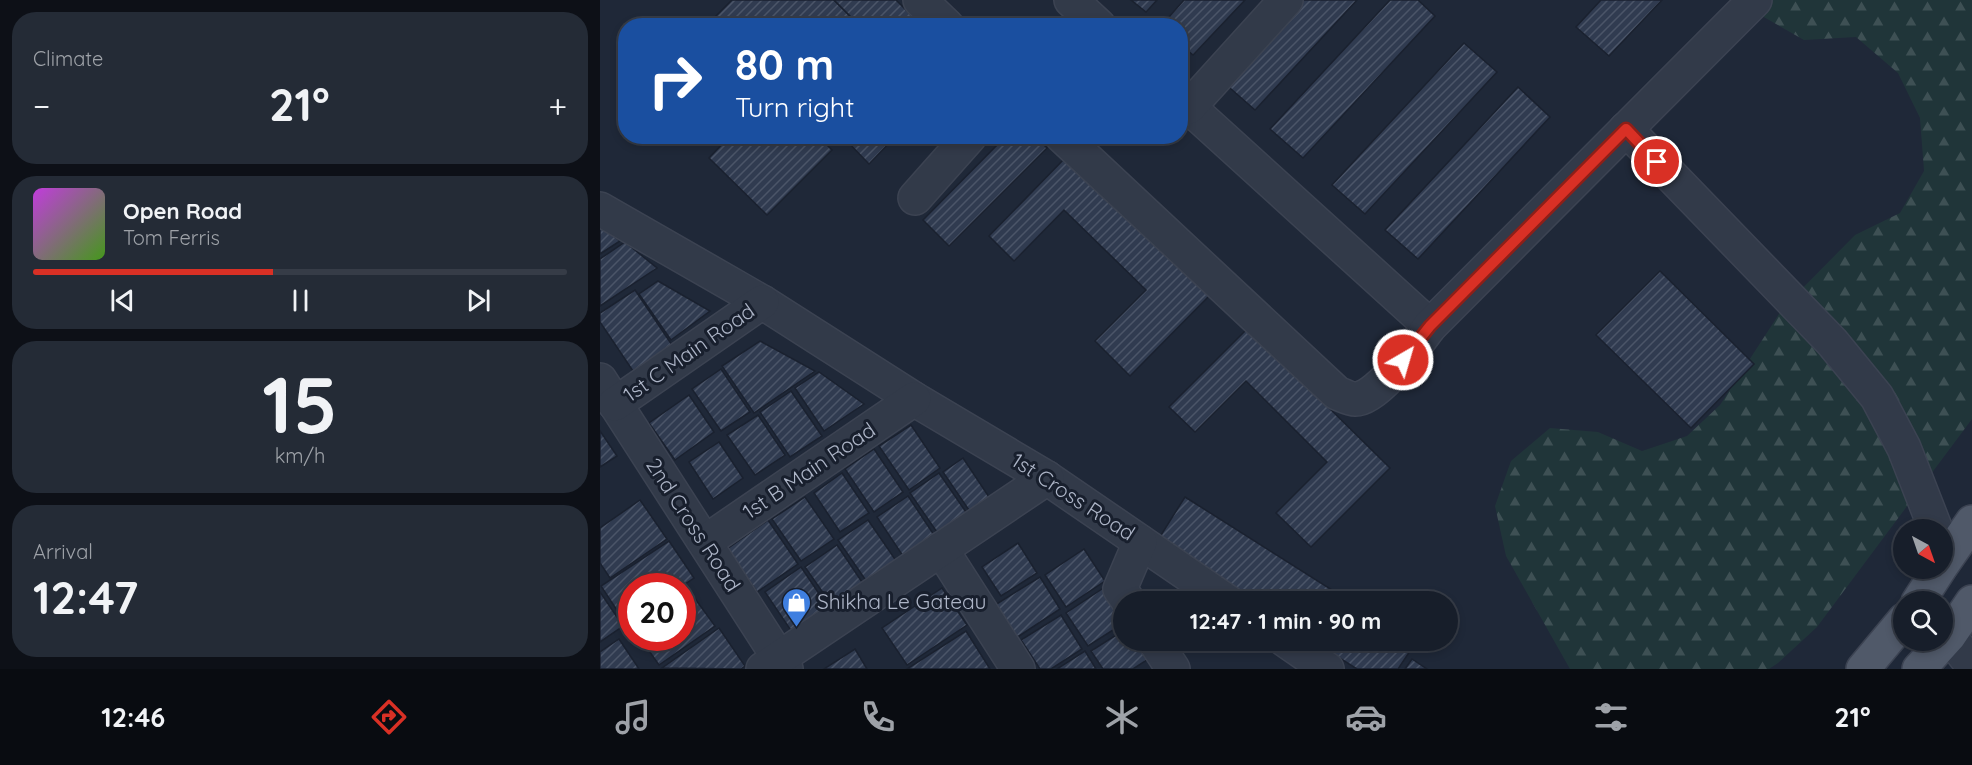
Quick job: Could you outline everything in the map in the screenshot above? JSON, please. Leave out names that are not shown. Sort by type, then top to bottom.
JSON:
[{"type":"main road","points":[[1953,542],[1972,522]]},
{"type":"main road","points":[[1953,630],[1972,602]]},
{"type":"main road","points":[[1863,669],[1893,633]]},
{"type":"main road","points":[[1919,669],[1935,651]]},
{"type":"street","points":[[920,0],[939,18]]},
{"type":"street","points":[[1188,100],[1286,0]]},
{"type":"street","points":[[1071,144],[1337,393],[1355,399],[1364,397],[1390,378],[1430,326],[1755,0]]},
{"type":"street","points":[[1188,106],[1430,326]]},
{"type":"street","points":[[1626,129],[1833,342],[1877,397],[1904,448],[1929,519]]},
{"type":"street","points":[[915,198],[963,144]]},
{"type":"street","name":"1st Cross Road","points":[[600,209],[762,302],[914,399],[1047,478],[1212,591]]},
{"type":"street","name":"1st C Main Road","points":[[608,392],[762,302]]},
{"type":"street","name":"2nd Cross Road","points":[[608,392],[705,542],[776,665]]},
{"type":"street","name":"1st B Main Road","points":[[705,542],[914,399]]},
{"type":"street","points":[[776,665],[1047,478]]},
{"type":"street","points":[[1121,591],[1120,589],[1140,542]]},
{"type":"street","points":[[941,549],[1018,669]]},
{"type":"street","points":[[1953,641],[1972,665]]},
{"type":"street","points":[[1161,651],[1173,669]]},
{"type":"street","points":[[1301,651],[1327,669]]},
{"type":"green space","points":[[1771,0],[1972,0],[1972,419],[1897,519],[1893,519],[1893,525],[1817,627],[1769,669],[1570,669],[1506,556],[1495,506],[1511,461],[1550,428],[1598,432],[1642,451],[1687,436],[1720,405],[1783,308],[1855,235],[1900,213],[1924,171],[1920,118],[1898,73],[1856,37],[1804,40],[1762,16]]},
{"type":"building","points":[[732,0],[834,0],[852,18],[714,18]]},
{"type":"building","points":[[834,0],[896,0],[914,18],[852,18]]},
{"type":"building","points":[[1131,0],[1157,0],[1146,12]]},
{"type":"building","points":[[1184,0],[1245,0],[1193,55],[1188,51],[1188,18],[1168,18]]},
{"type":"building","points":[[1297,0],[1357,0],[1255,110],[1222,81]]},
{"type":"building","points":[[1390,0],[1418,0],[1435,16],[1303,158],[1270,129]]},
{"type":"building","points":[[1601,0],[1662,0],[1609,56],[1576,27]]},
{"type":"building","points":[[1464,43],[1497,72],[1365,214],[1332,185]]},
{"type":"building","points":[[1518,87],[1550,117],[1418,259],[1385,230]]},
{"type":"building","points":[[722,144],[826,144],[832,150],[767,215],[709,158]]},
{"type":"building","points":[[850,144],[888,144],[869,164]]},
{"type":"building","points":[[998,144],[1043,144],[1047,148],[949,246],[923,220]]},
{"type":"building","points":[[1067,156],[1209,296],[1130,376],[1095,341],[1146,290],[1064,210],[1014,261],[989,236]]},
{"type":"building","points":[[600,226],[620,241],[600,254]]},
{"type":"building","points":[[625,242],[657,268],[600,306],[600,259]]},
{"type":"building","points":[[1660,271],[1754,364],[1691,428],[1596,335]]},
{"type":"building","points":[[658,281],[710,311],[671,340],[639,294]]},
{"type":"building","points":[[635,290],[676,351],[637,377],[600,322],[600,313]]},
{"type":"building","points":[[1248,328],[1390,468],[1311,547],[1276,513],[1327,462],[1246,381],[1195,432],[1169,407]]},
{"type":"building","points":[[760,341],[815,371],[754,413],[722,366]]},
{"type":"building","points":[[721,369],[750,412],[721,431],[692,389]]},
{"type":"building","points":[[819,372],[864,404],[824,431],[795,388]]},
{"type":"building","points":[[791,391],[822,436],[790,457],[760,412]]},
{"type":"building","points":[[689,395],[714,432],[675,460],[649,423]]},
{"type":"building","points":[[758,415],[785,455],[755,475],[727,435]]},
{"type":"building","points":[[911,425],[940,468],[909,490],[879,446]]},
{"type":"building","points":[[600,431],[617,456],[600,467]]},
{"type":"building","points":[[719,442],[743,478],[713,499],[689,462]]},
{"type":"building","points":[[874,449],[903,492],[874,512],[845,469]]},
{"type":"building","points":[[963,458],[991,500],[971,513],[943,472]]},
{"type":"building","points":[[842,473],[869,513],[840,532],[814,493]]},
{"type":"building","points":[[939,473],[968,515],[939,535],[910,493]]},
{"type":"building","points":[[908,496],[936,538],[905,559],[877,517]]},
{"type":"building","points":[[805,497],[834,539],[801,561],[772,519]]},
{"type":"building","points":[[1185,497],[1334,591],[1232,591],[1156,543]]},
{"type":"building","points":[[640,500],[667,539],[610,578],[600,563],[600,528]]},
{"type":"building","points":[[768,520],[798,564],[757,592],[727,549]]},
{"type":"building","points":[[868,520],[899,565],[869,585],[838,540]]},
{"type":"building","points":[[669,541],[691,573],[621,573]]},
{"type":"building","points":[[1018,543],[1037,573],[1001,596],[982,567]]},
{"type":"building","points":[[837,545],[864,585],[833,607],[805,567]]},
{"type":"building","points":[[1084,549],[1105,581],[1066,607],[1045,575]]},
{"type":"building","points":[[801,567],[830,610],[794,635],[765,592]]},
{"type":"building","points":[[618,575],[618,612],[601,586]]},
{"type":"building","points":[[1040,577],[1060,609],[1016,638],[995,605]]},
{"type":"building","points":[[1105,587],[1113,599],[1113,630],[1088,646],[1066,613]]},
{"type":"building","points":[[942,588],[967,625],[907,665],[882,628]]},
{"type":"building","points":[[600,592],[618,619],[618,629],[600,642]]},
{"type":"building","points":[[696,600],[715,626],[696,639]]},
{"type":"building","points":[[1061,615],[1082,649],[1051,669],[1040,669],[1021,640]]},
{"type":"building","points":[[719,628],[745,666],[741,669],[662,668],[686,651],[696,651],[696,644]]},
{"type":"building","points":[[966,631],[990,669],[907,669]]},
{"type":"building","points":[[1113,637],[1113,651],[1150,651],[1153,656],[1133,669],[1103,669],[1091,651]]},
{"type":"building","points":[[618,640],[618,651],[627,651],[639,669],[600,669],[600,652]]},
{"type":"building","points":[[855,649],[867,669],[824,669]]},
{"type":"building","points":[[649,651],[679,651],[659,665]]},
{"type":"building","points":[[1085,651],[1096,669],[1057,669]]},
{"type":"building","points":[[1328,651],[1410,651],[1398,669],[1357,669]]},
{"type":"building","points":[[1412,659],[1427,669],[1405,669]]},
{"type":"place","name":"Shikha Le Gateau","points":[[796,628]]},
{"type":"route","points":[[1403,360],[1430,326],[1626,129],[1657,162]]}]
